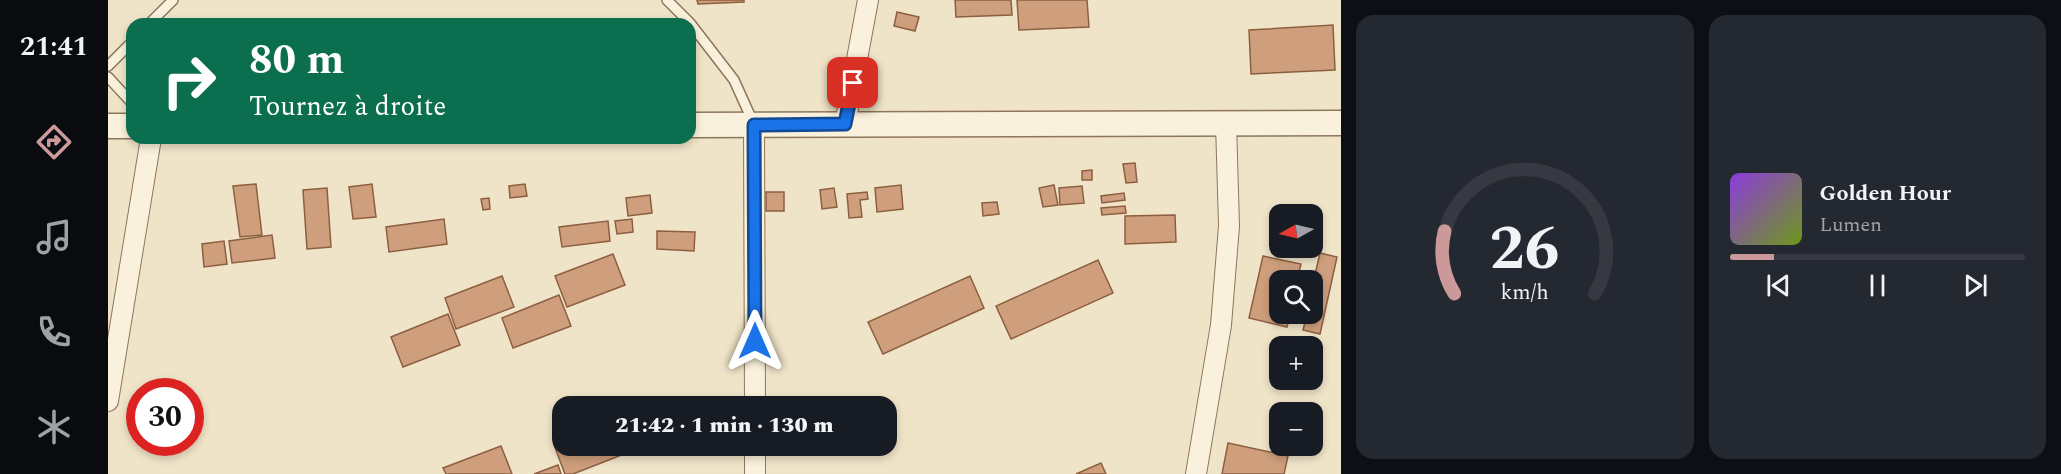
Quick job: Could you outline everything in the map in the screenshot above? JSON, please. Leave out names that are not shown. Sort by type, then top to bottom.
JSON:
[{"type":"street","points":[[845,124],[868,0]]},
{"type":"street","points":[[1196,474],[1221,325],[1229,226],[1226,123]]},
{"type":"street","points":[[696,125],[1341,123]]},
{"type":"street","points":[[754,125],[755,396]]},
{"type":"street","points":[[108,126],[126,126]]},
{"type":"street","points":[[108,401],[150,144]]},
{"type":"street","points":[[755,456],[755,474]]},
{"type":"lane","points":[[155,18],[173,0]]},
{"type":"lane","points":[[667,0],[685,18]]},
{"type":"lane","points":[[696,31],[734,80],[754,125]]},
{"type":"lane","points":[[108,66],[126,48]]},
{"type":"lane","points":[[108,76],[126,96]]},
{"type":"building","points":[[697,0],[744,0],[744,2],[698,4]]},
{"type":"building","points":[[955,0],[1011,0],[1012,15],[956,17]]},
{"type":"building","points":[[1017,0],[1087,0],[1089,27],[1019,30]]},
{"type":"building","points":[[897,12],[919,17],[915,31],[894,26]]},
{"type":"building","points":[[1333,25],[1335,70],[1251,74],[1249,30]]},
{"type":"building","points":[[1135,163],[1137,182],[1126,183],[1123,164]]},
{"type":"building","points":[[1092,170],[1092,180],[1082,180],[1082,171]]},
{"type":"building","points":[[256,184],[262,235],[240,237],[233,186]]},
{"type":"building","points":[[372,184],[376,217],[353,219],[349,187]]},
{"type":"building","points":[[525,184],[527,196],[510,198],[509,186]]},
{"type":"building","points":[[901,185],[903,209],[877,212],[875,188]]},
{"type":"building","points":[[1054,185],[1058,205],[1043,207],[1039,188]]},
{"type":"building","points":[[1082,186],[1084,203],[1060,205],[1059,188]]},
{"type":"building","points":[[327,188],[331,247],[307,249],[303,190]]},
{"type":"building","points":[[834,188],[837,207],[822,209],[820,190]]},
{"type":"building","points":[[766,192],[784,192],[784,211],[766,211]]},
{"type":"building","points":[[867,192],[868,199],[860,200],[862,217],[849,218],[847,194]]},
{"type":"building","points":[[1124,193],[1125,200],[1102,203],[1101,196]]},
{"type":"building","points":[[650,195],[652,213],[628,216],[626,198]]},
{"type":"building","points":[[489,198],[490,209],[483,210],[481,199]]},
{"type":"building","points":[[997,202],[999,214],[983,216],[982,203]]},
{"type":"building","points":[[1125,206],[1126,213],[1102,215],[1101,208]]},
{"type":"building","points":[[1175,215],[1176,242],[1125,244],[1125,216]]},
{"type":"building","points":[[444,219],[447,244],[389,252],[386,227]]},
{"type":"building","points":[[632,219],[633,232],[617,234],[615,221]]},
{"type":"building","points":[[608,221],[610,241],[562,247],[559,227]]},
{"type":"building","points":[[657,231],[695,232],[694,251],[657,249]]},
{"type":"building","points":[[272,235],[275,258],[232,263],[229,241]]},
{"type":"building","points":[[224,241],[227,264],[204,267],[202,244]]},
{"type":"building","points":[[613,254],[625,285],[567,307],[555,276]]},
{"type":"building","points":[[1323,254],[1337,257],[1323,320],[1323,270],[1316,270],[1319,258],[1323,258]]},
{"type":"building","points":[[1263,256],[1301,264],[1300,270],[1269,270],[1269,323],[1249,318]]},
{"type":"building","points":[[1098,260],[1113,293],[1011,339],[996,306]]},
{"type":"building","points":[[502,276],[514,307],[456,329],[445,298]]},
{"type":"building","points":[[970,276],[984,308],[883,354],[868,322]]},
{"type":"building","points":[[559,295],[571,326],[513,348],[502,318]]},
{"type":"building","points":[[448,314],[460,345],[403,367],[391,337]]},
{"type":"building","points":[[1304,324],[1322,324],[1320,334],[1303,330]]},
{"type":"building","points":[[1228,443],[1269,452],[1269,456],[1288,456],[1284,474],[1222,474]]},
{"type":"building","points":[[501,446],[512,474],[446,474],[443,468]]},
{"type":"building","points":[[558,456],[619,456],[573,474],[565,474]]},
{"type":"building","points":[[1101,463],[1106,474],[1076,474]]},
{"type":"building","points":[[558,465],[561,474],[534,474]]},
{"type":"route","points":[[755,341],[754,125],[845,124],[853,83]]}]
